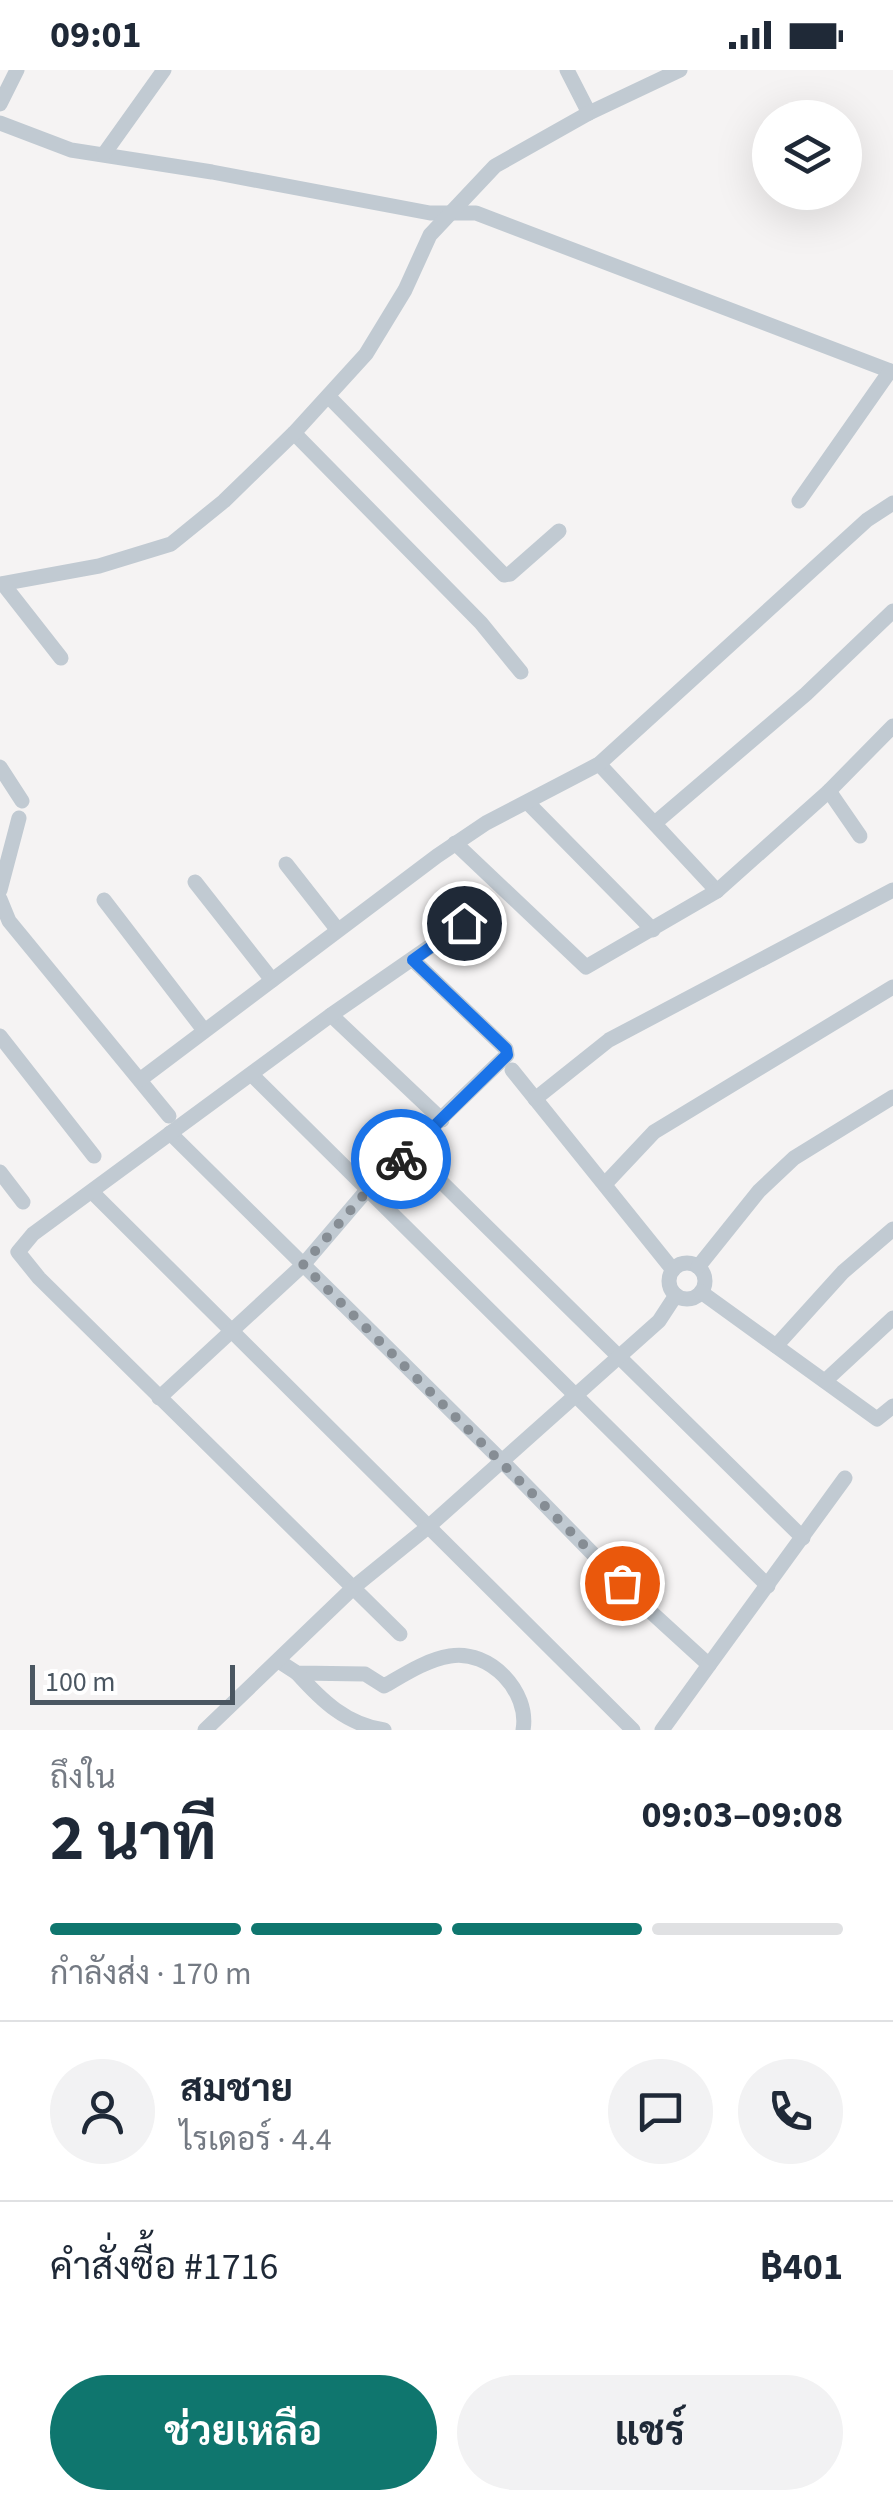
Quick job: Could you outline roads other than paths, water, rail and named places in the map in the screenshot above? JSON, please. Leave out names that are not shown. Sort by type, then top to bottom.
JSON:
[{"type":"street","points":[[0,104],[17,70]]},
{"type":"street","points":[[104,154],[164,70]]},
{"type":"street","points":[[567,70],[589,113]]},
{"type":"street","points":[[61,658],[2,584],[99,566],[170,544],[224,500],[294,433],[366,354],[404,290],[430,234],[495,166],[589,113],[680,70]]},
{"type":"street","points":[[0,124],[71,150],[430,213],[476,214],[892,371],[799,501]]},
{"type":"street","points":[[328,397],[504,576],[559,531]]},
{"type":"street","points":[[294,433],[481,623],[521,672]]},
{"type":"street","points":[[141,1079],[337,929],[456,844],[599,764],[867,520],[893,503]]},
{"type":"street","points":[[655,823],[806,694],[893,610]]},
{"type":"street","points":[[456,844],[586,966],[718,891],[892,730]]},
{"type":"street","points":[[599,764],[718,891]]},
{"type":"street","points":[[0,767],[22,801]]},
{"type":"street","points":[[829,791],[860,836]]},
{"type":"street","points":[[528,803],[653,930]]},
{"type":"street","points":[[0,890],[18,818]]},
{"type":"street","points":[[286,864],[337,929]]},
{"type":"street","points":[[195,882],[272,980]]},
{"type":"street","points":[[535,1099],[609,1040],[890,898]]},
{"type":"street","points":[[0,899],[4,924],[141,1079],[168,1116]]},
{"type":"street","points":[[104,900],[203,1029]]},
{"type":"street","points":[[400,1634],[39,1278],[18,1252],[33,1234],[464,923]]},
{"type":"street","points":[[160,1398],[303,1265],[368,1190],[503,1060],[506,1049],[413,960]]},
{"type":"street","points":[[605,1184],[654,1132],[893,987]]},
{"type":"street","points":[[332,1015],[442,1120]]},
{"type":"street","points":[[0,1036],[94,1156]]},
{"type":"street","points":[[512,1070],[673,1270]]},
{"type":"street","points":[[252,1075],[768,1586]]},
{"type":"street","points":[[698,1267],[760,1191],[794,1158],[893,1097]]},
{"type":"street","points":[[170,1133],[502,1460],[640,1602],[709,1665]]},
{"type":"street","points":[[410,1151],[803,1538]]},
{"type":"street","points":[[0,1172],[22,1202]]},
{"type":"street","points":[[92,1193],[634,1730]]},
{"type":"street","points":[[776,1346],[843,1272],[893,1229]]},
{"type":"street","points":[[684,1263],[698,1267],[704,1279],[701,1292],[689,1298],[676,1295],[669,1283],[673,1270],[684,1263]]},
{"type":"street","points":[[701,1292],[877,1418],[893,1406]]},
{"type":"street","points":[[209,1729],[354,1587],[428,1527],[659,1321],[676,1295]]},
{"type":"street","points":[[825,1381],[893,1318]]},
{"type":"street","points":[[662,1730],[845,1478]]},
{"type":"street","points":[[298,1673],[365,1674],[384,1686],[418,1666],[462,1655],[494,1668],[508,1680],[526,1712],[524,1730]]},
{"type":"street","points":[[280,1662],[298,1673],[342,1715],[380,1730]]}]
